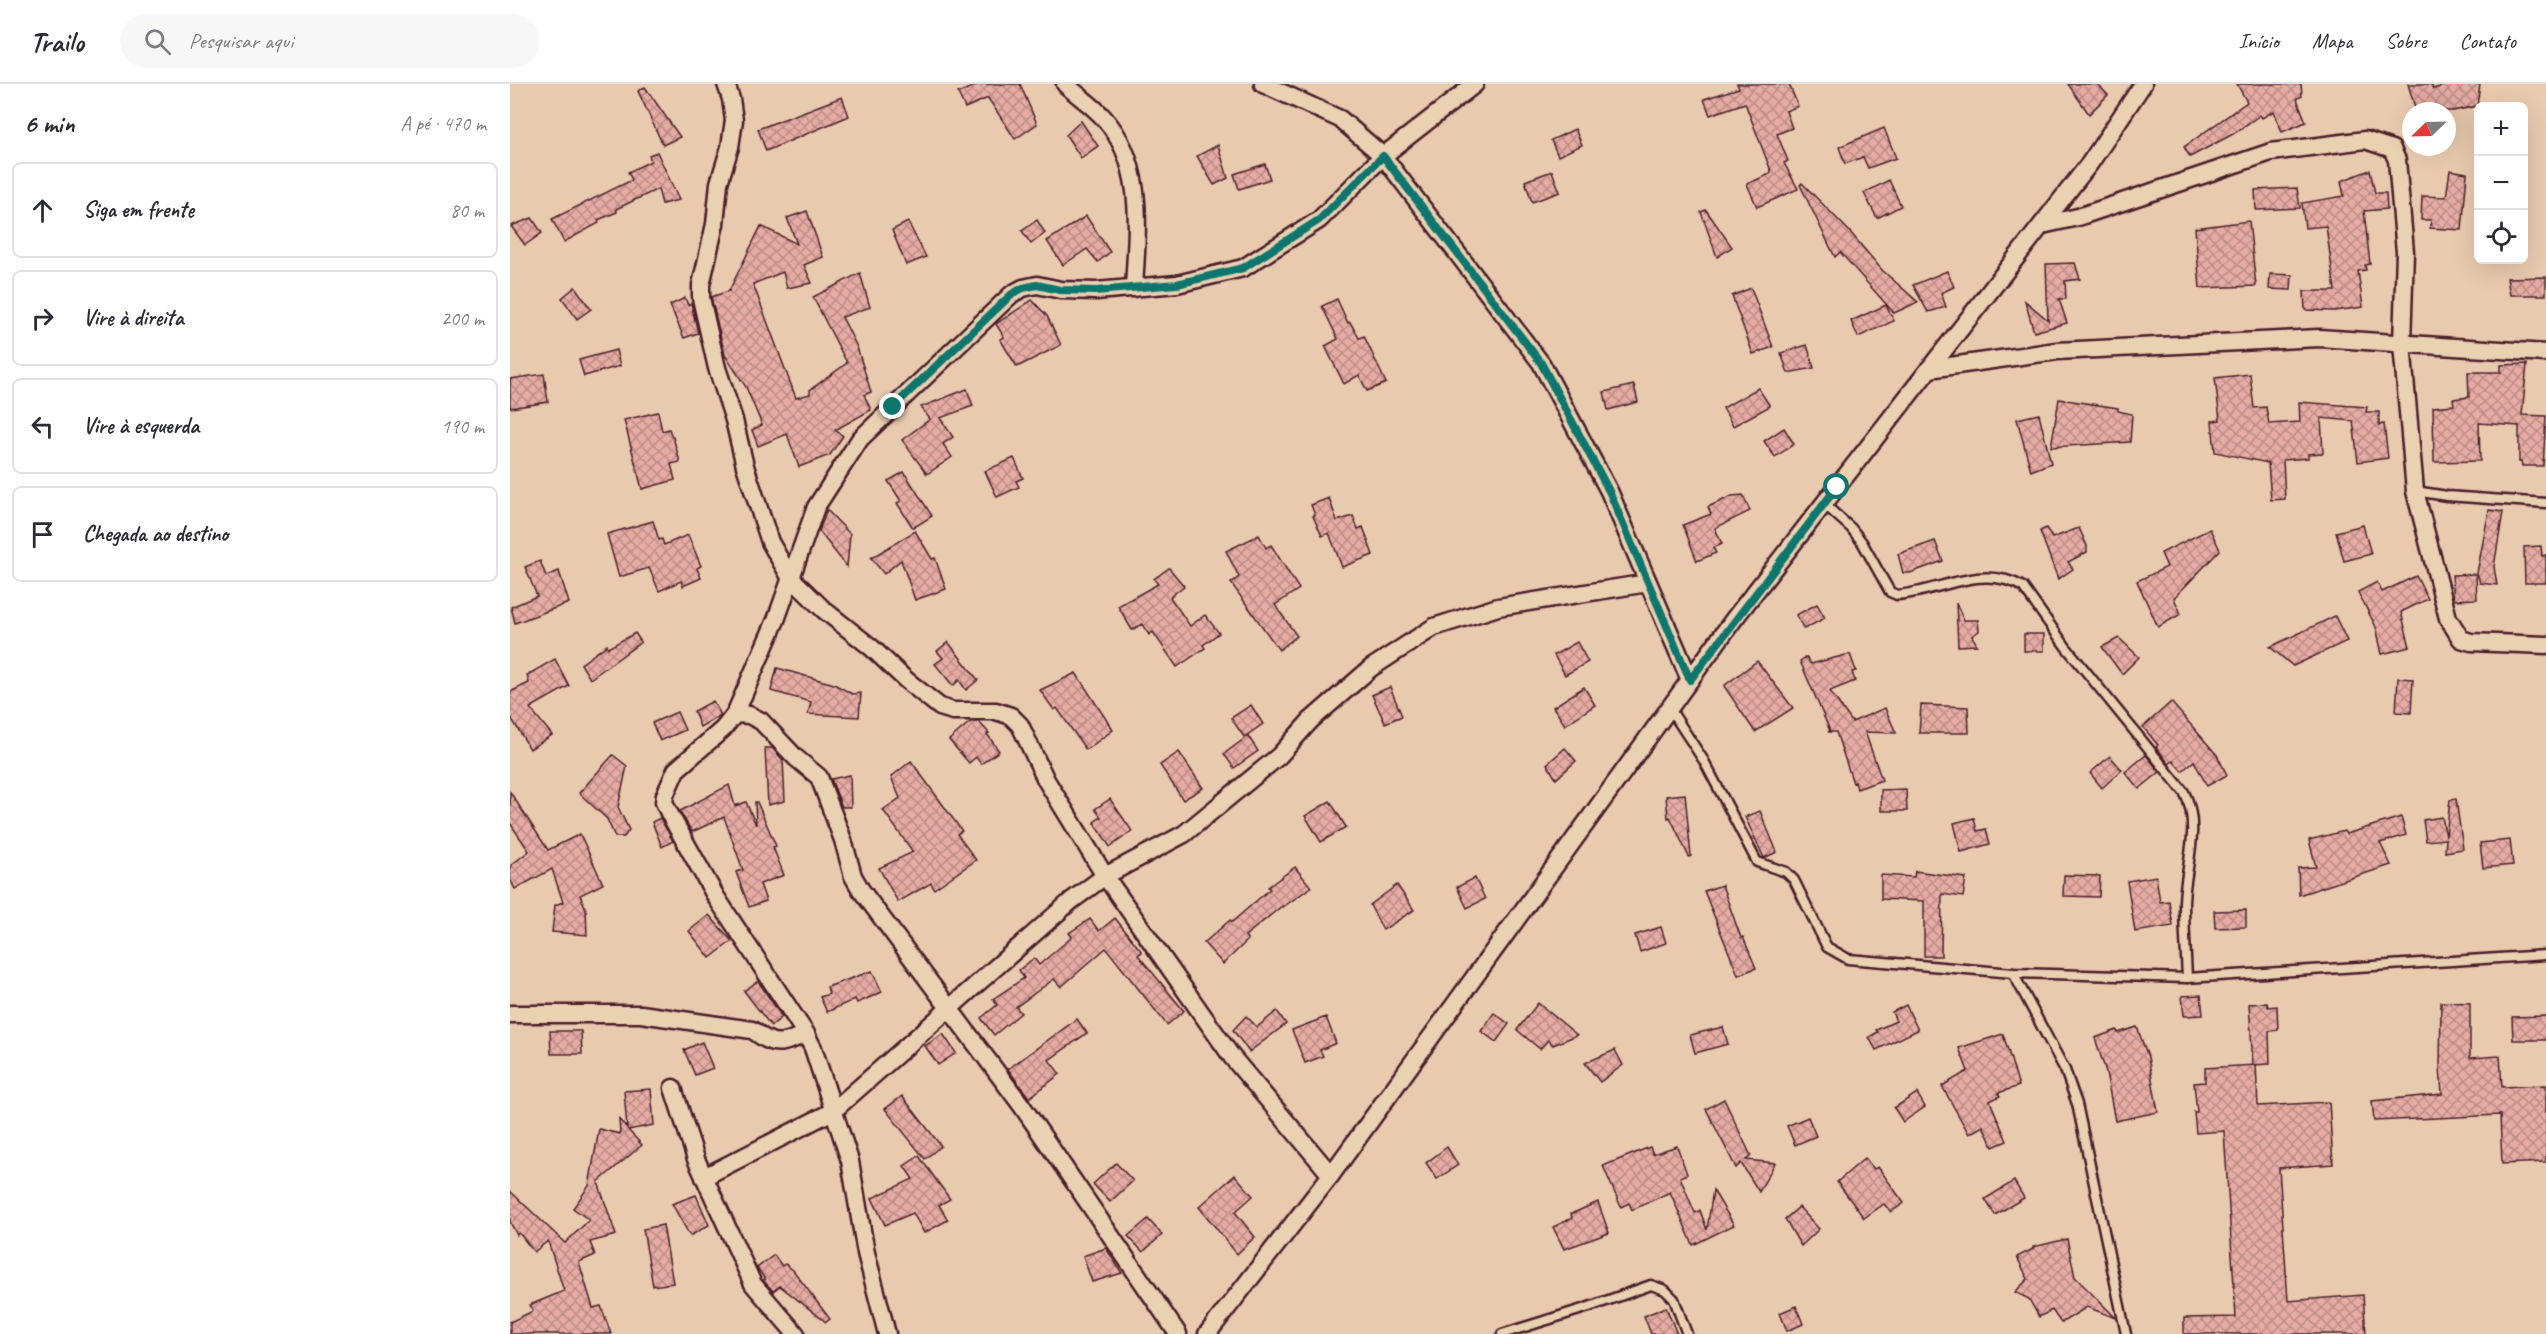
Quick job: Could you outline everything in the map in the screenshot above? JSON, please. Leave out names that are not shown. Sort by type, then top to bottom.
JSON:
[{"type":"street","points":[[726,84],[734,120],[730,147],[719,183],[715,224],[701,285],[701,298],[717,368],[770,542],[790,577],[824,610],[940,707],[953,711],[996,711],[1011,716],[1020,725],[1046,780],[1105,876],[1232,1057],[1331,1175]]},
{"type":"street","points":[[1065,84],[1103,117],[1113,131],[1134,176],[1137,219],[1134,288]]},
{"type":"street","points":[[1263,84],[1340,119],[1383,156],[1541,363],[1609,491],[1690,680]]},
{"type":"street","points":[[886,1334],[866,1253],[850,1161],[806,1034],[716,897],[664,802],[676,770],[723,729],[735,714],[765,649],[816,507],[860,439],[1012,294],[1023,288],[1037,285],[1060,290],[1096,291],[1177,284],[1243,268],[1319,220],[1383,156],[1475,84]]},
{"type":"street","points":[[1207,1334],[1331,1175],[1690,680],[2090,163],[2143,84]]},
{"type":"street","points":[[2042,225],[2078,217],[2271,152],[2365,140],[2380,143],[2392,149],[2397,160],[2405,252],[2402,344],[2415,491],[2448,618],[2461,639],[2471,642],[2546,645]]},
{"type":"street","points":[[1929,369],[2057,351],[2319,338],[2546,352]]},
{"type":"street","points":[[704,1177],[833,1111],[1071,901],[1105,876],[1184,834],[1279,756],[1310,720],[1371,668],[1434,627],[1498,607],[1648,583]]},
{"type":"street","points":[[735,714],[761,721],[796,758],[819,777],[843,840],[853,876],[861,890],[1022,1106],[1178,1334]]},
{"type":"street","points":[[510,1014],[641,1014],[752,1030],[766,1040],[778,1044],[806,1034]]},
{"type":"street","points":[[673,1088],[704,1177],[753,1284],[796,1334]]},
{"type":"lane","points":[[2415,491],[2458,497],[2546,503]]},
{"type":"lane","points":[[1824,504],[1851,528],[1862,542],[1890,592],[1904,594],[1973,577],[2012,581],[2023,587],[2066,647],[2184,792],[2192,806],[2193,824],[2184,902],[2187,978]]},
{"type":"lane","points":[[1670,709],[1704,761],[1757,862],[1786,872],[1794,880],[1827,947],[1848,959],[2013,973],[2187,978],[2546,955]]},
{"type":"lane","points":[[2013,973],[2065,1070],[2077,1104],[2126,1334]]},
{"type":"lane","points":[[1503,1334],[1651,1285],[1665,1290],[1674,1299],[1687,1334]]},
{"type":"building","points":[[979,84],[1020,84],[1037,124],[1015,139],[988,98],[965,108],[958,93]]},
{"type":"building","points":[[1737,84],[1789,84],[1798,106],[1786,111],[1792,128],[1777,134],[1788,161],[1784,163],[1798,189],[1757,207],[1747,184],[1770,174],[1771,171],[1745,103],[1710,115],[1704,99],[1739,88]]},
{"type":"building","points":[[2068,84],[2097,84],[2108,95],[2089,114]]},
{"type":"building","points":[[2237,84],[2301,84],[2302,96],[2297,99],[2306,122],[2282,132],[2274,111],[2262,118],[2260,115],[2233,134],[2190,157],[2184,147],[2247,102]]},
{"type":"building","points":[[2408,84],[2431,84],[2433,89],[2450,84],[2480,84],[2478,102],[2474,102],[2474,107],[2456,110],[2456,102],[2413,102]]},
{"type":"building","points":[[645,87],[680,137],[663,145],[638,91]]},
{"type":"building","points":[[842,97],[849,116],[766,151],[758,129]]},
{"type":"building","points":[[1081,121],[1098,146],[1081,158],[1066,135]]},
{"type":"building","points":[[1884,128],[1896,158],[1868,168],[1863,157],[1845,164],[1839,147]]},
{"type":"building","points":[[1575,129],[1582,145],[1558,156],[1551,140]]},
{"type":"building","points":[[1218,145],[1228,178],[1214,185],[1197,156]]},
{"type":"building","points":[[657,152],[679,200],[662,204],[658,189],[616,209],[617,212],[598,220],[599,223],[564,242],[552,219],[632,180],[628,172],[651,161],[649,155]]},
{"type":"building","points":[[1265,164],[1270,179],[1239,189],[1234,174]]},
{"type":"building","points":[[2370,170],[2375,193],[2386,193],[2387,209],[2364,211],[2370,264],[2365,265],[2366,270],[2358,271],[2363,307],[2334,311],[2305,310],[2304,291],[2335,291],[2326,226],[2305,228],[2302,203],[2344,196],[2341,181]]},
{"type":"building","points":[[2450,170],[2467,173],[2462,230],[2430,228],[2431,220],[2421,220],[2422,196],[2446,197]]},
{"type":"building","points":[[1552,171],[1560,192],[1532,202],[1525,181]]},
{"type":"building","points":[[1889,180],[1901,206],[1877,218],[1864,193]]},
{"type":"building","points":[[1802,183],[1850,232],[1882,270],[1918,302],[1894,313],[1840,252],[1835,257],[1800,185]]},
{"type":"building","points":[[2297,188],[2300,208],[2256,210],[2255,190]]},
{"type":"building","points":[[1706,210],[1732,247],[1717,257],[1701,212]]},
{"type":"building","points":[[807,211],[823,257],[804,265],[812,283],[787,288],[783,272],[753,284],[796,398],[810,394],[810,390],[847,363],[813,297],[860,273],[870,307],[842,317],[857,347],[871,392],[864,395],[871,410],[835,430],[843,436],[830,455],[799,467],[787,434],[758,446],[752,430],[762,425],[746,387],[725,355],[711,297],[729,291],[761,226],[797,244],[787,218]]},
{"type":"building","points":[[1086,216],[1110,252],[1098,262],[1087,249],[1063,265],[1047,241]]},
{"type":"building","points":[[532,218],[542,233],[525,245],[511,226]]},
{"type":"building","points":[[1037,220],[1045,233],[1031,244],[1022,231]]},
{"type":"building","points":[[2249,221],[2256,286],[2200,288],[2195,228]]},
{"type":"building","points":[[908,222],[926,257],[906,265],[892,230]]},
{"type":"building","points":[[2075,263],[2080,279],[2065,281],[2066,299],[2059,299],[2067,323],[2034,332],[2025,301],[2048,320],[2046,264]]},
{"type":"building","points":[[1947,271],[1954,287],[1941,293],[1946,307],[1928,312],[1913,285]]},
{"type":"building","points":[[2270,274],[2292,275],[2291,290],[2269,289]]},
{"type":"building","points":[[2546,277],[2546,295],[2510,295],[2507,278]]},
{"type":"building","points":[[575,287],[591,309],[577,319],[562,298]]},
{"type":"building","points":[[1751,288],[1773,347],[1753,354],[1732,296]]},
{"type":"building","points":[[685,298],[688,305],[691,303],[698,333],[684,338],[670,305]]},
{"type":"building","points":[[1337,299],[1348,323],[1350,322],[1359,338],[1364,336],[1386,383],[1367,391],[1359,375],[1344,384],[1325,346],[1338,339],[1322,306]]},
{"type":"building","points":[[1032,300],[1047,316],[1061,345],[1017,367],[1000,339],[1004,337],[996,324]]},
{"type":"building","points":[[1886,305],[1894,321],[1858,337],[1851,321]]},
{"type":"building","points":[[1807,345],[1814,368],[1788,373],[1781,353]]},
{"type":"building","points":[[616,350],[620,366],[584,376],[579,360]]},
{"type":"building","points":[[2527,364],[2522,415],[2546,416],[2543,466],[2522,466],[2519,462],[2519,426],[2479,423],[2480,461],[2434,462],[2433,407],[2454,405],[2453,399],[2469,397],[2468,372],[2501,372],[2501,365]]},
{"type":"building","points":[[544,374],[548,402],[510,408],[510,379]]},
{"type":"building","points":[[2250,374],[2254,408],[2266,407],[2269,424],[2300,422],[2299,402],[2367,407],[2366,412],[2379,412],[2379,425],[2384,424],[2388,458],[2358,462],[2353,421],[2321,418],[2323,453],[2308,454],[2308,458],[2283,460],[2285,499],[2271,500],[2268,463],[2215,452],[2212,421],[2220,420],[2215,378]]},
{"type":"building","points":[[1634,385],[1638,402],[1608,410],[1604,392]]},
{"type":"building","points":[[1758,388],[1770,406],[1733,426],[1723,408]]},
{"type":"building","points":[[967,389],[973,406],[940,418],[953,437],[943,444],[952,457],[927,474],[902,440],[930,419],[921,407]]},
{"type":"building","points":[[2059,399],[2118,408],[2118,411],[2132,414],[2130,442],[2051,447]]},
{"type":"building","points":[[658,412],[662,431],[669,429],[680,462],[671,464],[675,480],[642,489],[624,420]]},
{"type":"building","points":[[2039,414],[2051,463],[2031,471],[2017,419]]},
{"type":"building","points":[[1784,428],[1794,444],[1775,457],[1764,441]]},
{"type":"building","points":[[1014,458],[1023,478],[1016,481],[1019,487],[997,497],[985,471]]},
{"type":"building","points":[[904,472],[932,516],[913,528],[897,503],[901,501],[888,481]]},
{"type":"building","points":[[1743,495],[1750,511],[1715,528],[1722,544],[1713,548],[1716,553],[1697,561],[1683,525],[1711,514],[1708,507],[1732,496]]},
{"type":"building","points":[[1329,498],[1337,521],[1353,516],[1358,529],[1363,527],[1373,555],[1342,567],[1329,533],[1322,536],[1313,516],[1315,515],[1311,505]]},
{"type":"building","points":[[827,510],[850,534],[847,567],[819,531]]},
{"type":"building","points":[[2489,510],[2503,512],[2494,567],[2497,585],[2480,583],[2477,573]]},
{"type":"building","points":[[653,521],[659,540],[662,539],[664,545],[688,535],[701,566],[697,568],[701,578],[683,586],[681,581],[659,591],[649,568],[619,577],[607,534]]},
{"type":"building","points":[[2363,525],[2371,554],[2344,561],[2336,532]]},
{"type":"building","points":[[2046,528],[2052,538],[2079,528],[2087,546],[2087,552],[2068,562],[2073,569],[2058,579],[2040,531]]},
{"type":"building","points":[[2210,529],[2220,550],[2174,598],[2181,614],[2158,627],[2137,581],[2167,567],[2161,553]]},
{"type":"building","points":[[915,531],[932,559],[935,558],[946,589],[915,600],[901,560],[884,574],[871,558]]},
{"type":"building","points":[[1259,535],[1266,548],[1271,545],[1299,589],[1275,605],[1297,636],[1279,650],[1231,583],[1239,577],[1226,551]]},
{"type":"building","points":[[1935,541],[1943,561],[1910,573],[1903,573],[1898,554]]},
{"type":"building","points":[[2541,546],[2542,556],[2546,555],[2546,583],[2525,583],[2524,547]]},
{"type":"building","points":[[540,561],[546,576],[559,571],[569,603],[515,623],[511,607],[537,596],[525,567]]},
{"type":"building","points":[[1169,568],[1184,586],[1170,597],[1190,626],[1205,615],[1219,633],[1203,645],[1205,648],[1177,667],[1153,632],[1149,635],[1142,624],[1132,630],[1118,606],[1158,584],[1154,579]]},
{"type":"building","points":[[2476,574],[2477,599],[2454,600],[2452,575]]},
{"type":"building","points":[[2416,576],[2428,599],[2401,612],[2410,647],[2382,654],[2376,627],[2358,592],[2377,582],[2382,592]]},
{"type":"building","points":[[1956,603],[1964,620],[1978,620],[1979,631],[1972,636],[1977,645],[1958,646]]},
{"type":"building","points":[[1817,604],[1825,618],[1804,629],[1796,615]]},
{"type":"building","points":[[2335,616],[2347,641],[2293,666],[2270,647]]},
{"type":"building","points":[[635,633],[641,642],[590,679],[581,664],[607,645],[608,648]]},
{"type":"building","points":[[2024,634],[2044,634],[2044,651],[2024,651]]},
{"type":"building","points":[[2119,638],[2139,657],[2122,674],[2102,647]]},
{"type":"building","points":[[948,642],[978,680],[966,690],[959,680],[953,686],[935,664],[943,658],[937,651]]},
{"type":"building","points":[[1577,642],[1588,662],[1565,675],[1554,655]]},
{"type":"building","points":[[1850,654],[1856,671],[1852,672],[1855,681],[1830,691],[1852,722],[1885,708],[1896,733],[1865,732],[1882,780],[1857,789],[1836,732],[1828,732],[1830,731],[1800,661],[1806,657],[1811,664]]},
{"type":"building","points":[[555,659],[569,686],[530,708],[552,735],[530,749],[510,716],[510,692],[529,683],[527,675]]},
{"type":"building","points":[[1757,661],[1793,708],[1755,732],[1724,686]]},
{"type":"building","points":[[777,668],[834,684],[852,694],[861,693],[859,717],[808,714],[811,702],[771,691]]},
{"type":"building","points":[[1076,673],[1113,730],[1086,750],[1057,708],[1054,710],[1040,690]]},
{"type":"building","points":[[2398,678],[2413,679],[2411,713],[2396,712]]},
{"type":"building","points":[[1390,687],[1402,716],[1385,723],[1372,695]]},
{"type":"building","points":[[1584,687],[1595,705],[1565,725],[1553,707]]},
{"type":"building","points":[[713,701],[721,715],[700,727],[694,711]]},
{"type":"building","points":[[2171,702],[2217,755],[2227,775],[2207,786],[2194,761],[2182,771],[2173,761],[2169,764],[2156,747],[2158,745],[2143,727]]},
{"type":"building","points":[[1251,705],[1263,724],[1244,737],[1231,718]]},
{"type":"building","points":[[1921,705],[1968,707],[1969,733],[1919,733]]},
{"type":"building","points":[[677,712],[685,730],[660,741],[652,723]]},
{"type":"building","points":[[970,722],[979,722],[989,733],[987,734],[999,751],[981,764],[976,757],[969,763],[949,740]]},
{"type":"building","points":[[1248,736],[1258,751],[1234,768],[1224,754]]},
{"type":"building","points":[[765,748],[772,748],[783,760],[785,801],[768,805]]},
{"type":"building","points":[[1565,748],[1576,761],[1556,779],[1547,764]]},
{"type":"building","points":[[1179,752],[1203,788],[1183,800],[1160,765]]},
{"type":"building","points":[[613,755],[627,766],[618,807],[629,830],[624,837],[615,837],[607,819],[579,793]]},
{"type":"building","points":[[2146,755],[2160,772],[2139,789],[2125,772]]},
{"type":"building","points":[[2110,756],[2122,770],[2102,788],[2090,773]]},
{"type":"building","points":[[911,761],[962,831],[957,834],[976,860],[934,889],[931,883],[898,902],[879,868],[913,852],[883,810],[900,798],[891,777]]},
{"type":"building","points":[[850,775],[851,807],[842,807],[831,779]]},
{"type":"building","points":[[729,785],[735,806],[746,802],[756,825],[755,802],[757,802],[776,846],[773,847],[784,875],[760,884],[766,901],[749,907],[736,872],[743,870],[724,817],[692,832],[680,811]]},
{"type":"building","points":[[1906,789],[1907,811],[1881,811],[1881,790]]},
{"type":"building","points":[[510,792],[548,850],[580,834],[603,884],[580,895],[586,909],[587,935],[552,932],[555,905],[563,902],[552,869],[515,889],[510,879],[510,866],[529,851],[510,823]]},
{"type":"building","points":[[1685,794],[1691,856],[1689,857],[1670,817],[1668,818],[1666,796]]},
{"type":"building","points":[[1110,799],[1132,831],[1110,847],[1094,822],[1101,817],[1095,809]]},
{"type":"building","points":[[2456,799],[2463,849],[2445,852],[2446,839],[2426,841],[2423,820],[2442,817],[2446,836],[2450,800]]},
{"type":"building","points":[[1330,801],[1346,827],[1321,842],[1305,816]]},
{"type":"building","points":[[1760,811],[1777,852],[1764,858],[1745,817]]},
{"type":"building","points":[[2401,817],[2406,835],[2380,843],[2391,865],[2299,895],[2298,868],[2316,867],[2309,840],[2344,831],[2346,834]]},
{"type":"building","points":[[660,818],[673,841],[662,847],[652,822]]},
{"type":"building","points":[[1974,818],[1977,831],[1986,829],[1990,844],[1961,852],[1954,823]]},
{"type":"building","points":[[2510,840],[2513,865],[2483,868],[2480,843]]},
{"type":"building","points":[[1295,867],[1311,887],[1282,906],[1245,936],[1248,940],[1223,964],[1204,943],[1270,889],[1268,887]]},
{"type":"building","points":[[1915,871],[1966,878],[1963,897],[1942,894],[1941,956],[1924,956],[1924,901],[1881,899],[1881,875],[1914,877]]},
{"type":"building","points":[[2064,875],[2100,876],[2099,897],[2063,896]]},
{"type":"building","points":[[2156,876],[2160,902],[2169,901],[2173,926],[2135,932],[2127,881]]},
{"type":"building","points":[[1475,878],[1485,899],[1467,908],[1457,887]]},
{"type":"building","points":[[1397,885],[1414,910],[1383,930],[1370,905]]},
{"type":"building","points":[[1722,885],[1741,938],[1743,937],[1756,968],[1738,975],[1704,891]]},
{"type":"building","points":[[2246,910],[2246,927],[2215,928],[2214,911]]},
{"type":"building","points":[[709,915],[732,941],[710,958],[689,931]]},
{"type":"building","points":[[1115,918],[1142,952],[1138,955],[1184,1011],[1167,1025],[1106,948],[1061,987],[1054,979],[1016,1007],[1021,1013],[994,1035],[981,1018],[997,1005],[993,999],[1024,978],[1019,970],[1034,958],[1039,965],[1072,937],[1069,933],[1090,919],[1099,931]]},
{"type":"building","points":[[1661,927],[1666,943],[1640,952],[1635,935]]},
{"type":"building","points":[[872,971],[882,992],[857,1003],[855,999],[827,1012],[820,997],[829,994],[827,987]]},
{"type":"building","points":[[758,981],[782,1017],[771,1026],[744,991]]},
{"type":"building","points":[[2201,995],[2203,1015],[2184,1016],[2182,996]]},
{"type":"building","points":[[2441,1002],[2470,1003],[2470,1058],[2500,1056],[2502,1087],[2546,1085],[2546,1162],[2502,1164],[2500,1115],[2374,1121],[2372,1101],[2442,1094]]},
{"type":"building","points":[[1538,1003],[1577,1035],[1553,1045],[1548,1040],[1540,1049],[1517,1030]]},
{"type":"building","points":[[2267,1003],[2268,1007],[2277,1006],[2278,1030],[2269,1031],[2270,1064],[2253,1065],[2249,1004]]},
{"type":"building","points":[[1906,1005],[1918,1030],[1876,1050],[1869,1037],[1878,1032],[1876,1030],[1896,1021],[1892,1012]]},
{"type":"building","points":[[1277,1011],[1286,1024],[1249,1052],[1233,1030],[1246,1016],[1257,1027]]},
{"type":"building","points":[[1494,1013],[1509,1024],[1496,1042],[1481,1031]]},
{"type":"building","points":[[2546,1016],[2546,1040],[2513,1040],[2512,1017]]},
{"type":"building","points":[[1326,1017],[1336,1043],[1320,1050],[1323,1056],[1305,1063],[1292,1030]]},
{"type":"building","points":[[1077,1019],[1087,1033],[1049,1060],[1060,1074],[1029,1098],[1008,1069]]},
{"type":"building","points":[[1723,1027],[1728,1044],[1695,1053],[1690,1035]]},
{"type":"building","points":[[2137,1027],[2148,1057],[2158,1112],[2115,1121],[2106,1072],[2095,1038],[2117,1030],[2118,1033]]},
{"type":"building","points":[[550,1031],[581,1031],[582,1054],[551,1054]]},
{"type":"building","points":[[943,1034],[956,1053],[938,1065],[925,1046]]},
{"type":"building","points":[[2003,1034],[2019,1086],[1998,1093],[2000,1096],[1990,1101],[2007,1141],[1993,1147],[1983,1126],[1969,1134],[1942,1086],[1968,1071],[1959,1048]]},
{"type":"building","points":[[702,1042],[713,1068],[695,1075],[684,1050]]},
{"type":"building","points":[[1615,1050],[1623,1065],[1600,1082],[1585,1063]]},
{"type":"building","points":[[2256,1065],[2258,1106],[2329,1102],[2333,1164],[2279,1168],[2288,1301],[2363,1295],[2366,1334],[2184,1334],[2184,1318],[2236,1317],[2224,1131],[2196,1133],[2194,1112],[2197,1112],[2194,1083],[2205,1082],[2205,1068]]},
{"type":"building","points":[[651,1089],[654,1125],[628,1130],[642,1145],[598,1182],[616,1235],[590,1242],[595,1255],[579,1262],[593,1308],[601,1306],[611,1334],[510,1334],[510,1322],[533,1311],[530,1305],[564,1291],[548,1241],[534,1252],[519,1233],[517,1235],[510,1222],[510,1191],[565,1243],[589,1220],[573,1208],[589,1186],[599,1129],[620,1134],[619,1119],[627,1128],[624,1091]]},
{"type":"building","points":[[1917,1093],[1925,1107],[1903,1122],[1894,1108]]},
{"type":"building","points":[[902,1096],[941,1146],[925,1159],[885,1109]]},
{"type":"building","points":[[1724,1099],[1751,1156],[1746,1160],[1775,1163],[1759,1192],[1741,1163],[1736,1168],[1706,1109]]},
{"type":"building","points":[[1808,1117],[1816,1136],[1795,1145],[1787,1126]]},
{"type":"building","points":[[1677,1146],[1687,1174],[1680,1177],[1695,1213],[1700,1210],[1707,1230],[1713,1190],[1734,1225],[1693,1245],[1670,1192],[1632,1210],[1629,1203],[1621,1207],[1603,1166],[1650,1147],[1653,1154]]},
{"type":"building","points":[[1447,1147],[1458,1165],[1437,1179],[1426,1163]]},
{"type":"building","points":[[919,1156],[950,1199],[939,1205],[948,1220],[924,1233],[913,1213],[885,1225],[872,1198],[913,1179],[904,1166]]},
{"type":"building","points":[[1865,1158],[1874,1169],[1878,1167],[1904,1203],[1891,1212],[1884,1204],[1864,1218],[1837,1182]]},
{"type":"building","points":[[1116,1163],[1133,1181],[1110,1202],[1093,1184]]},
{"type":"building","points":[[1235,1175],[1253,1196],[1235,1212],[1255,1237],[1237,1254],[1199,1207]]},
{"type":"building","points":[[2014,1181],[2024,1198],[1995,1215],[1985,1199]]},
{"type":"building","points":[[696,1195],[709,1225],[690,1236],[672,1204]]},
{"type":"building","points":[[1598,1202],[1609,1233],[1564,1249],[1553,1227],[1572,1218],[1571,1214]]},
{"type":"building","points":[[1799,1207],[1819,1229],[1801,1246],[1785,1219]]},
{"type":"building","points":[[1148,1219],[1162,1235],[1143,1252],[1128,1236]]},
{"type":"building","points":[[663,1225],[673,1283],[653,1286],[643,1229]]},
{"type":"building","points":[[2067,1239],[2075,1277],[2116,1318],[2087,1307],[2061,1323],[2052,1310],[2039,1317],[2029,1299],[2015,1292],[2028,1279],[2017,1257],[2033,1247]]},
{"type":"building","points":[[1106,1248],[1122,1273],[1092,1282],[1083,1256]]},
{"type":"building","points":[[774,1255],[782,1266],[785,1264],[793,1270],[830,1319],[826,1322],[780,1286],[773,1291],[763,1280],[765,1279],[757,1268]]},
{"type":"building","points":[[1796,1306],[1803,1324],[1787,1331],[1780,1313]]},
{"type":"building","points":[[1666,1307],[1677,1334],[1651,1334],[1644,1316]]},
{"type":"route","points":[[893,407],[1012,294],[1023,288],[1037,285],[1060,290],[1096,291],[1134,288],[1177,284],[1243,268],[1319,220],[1383,156],[1541,363],[1609,491],[1690,680],[1837,487]]}]
